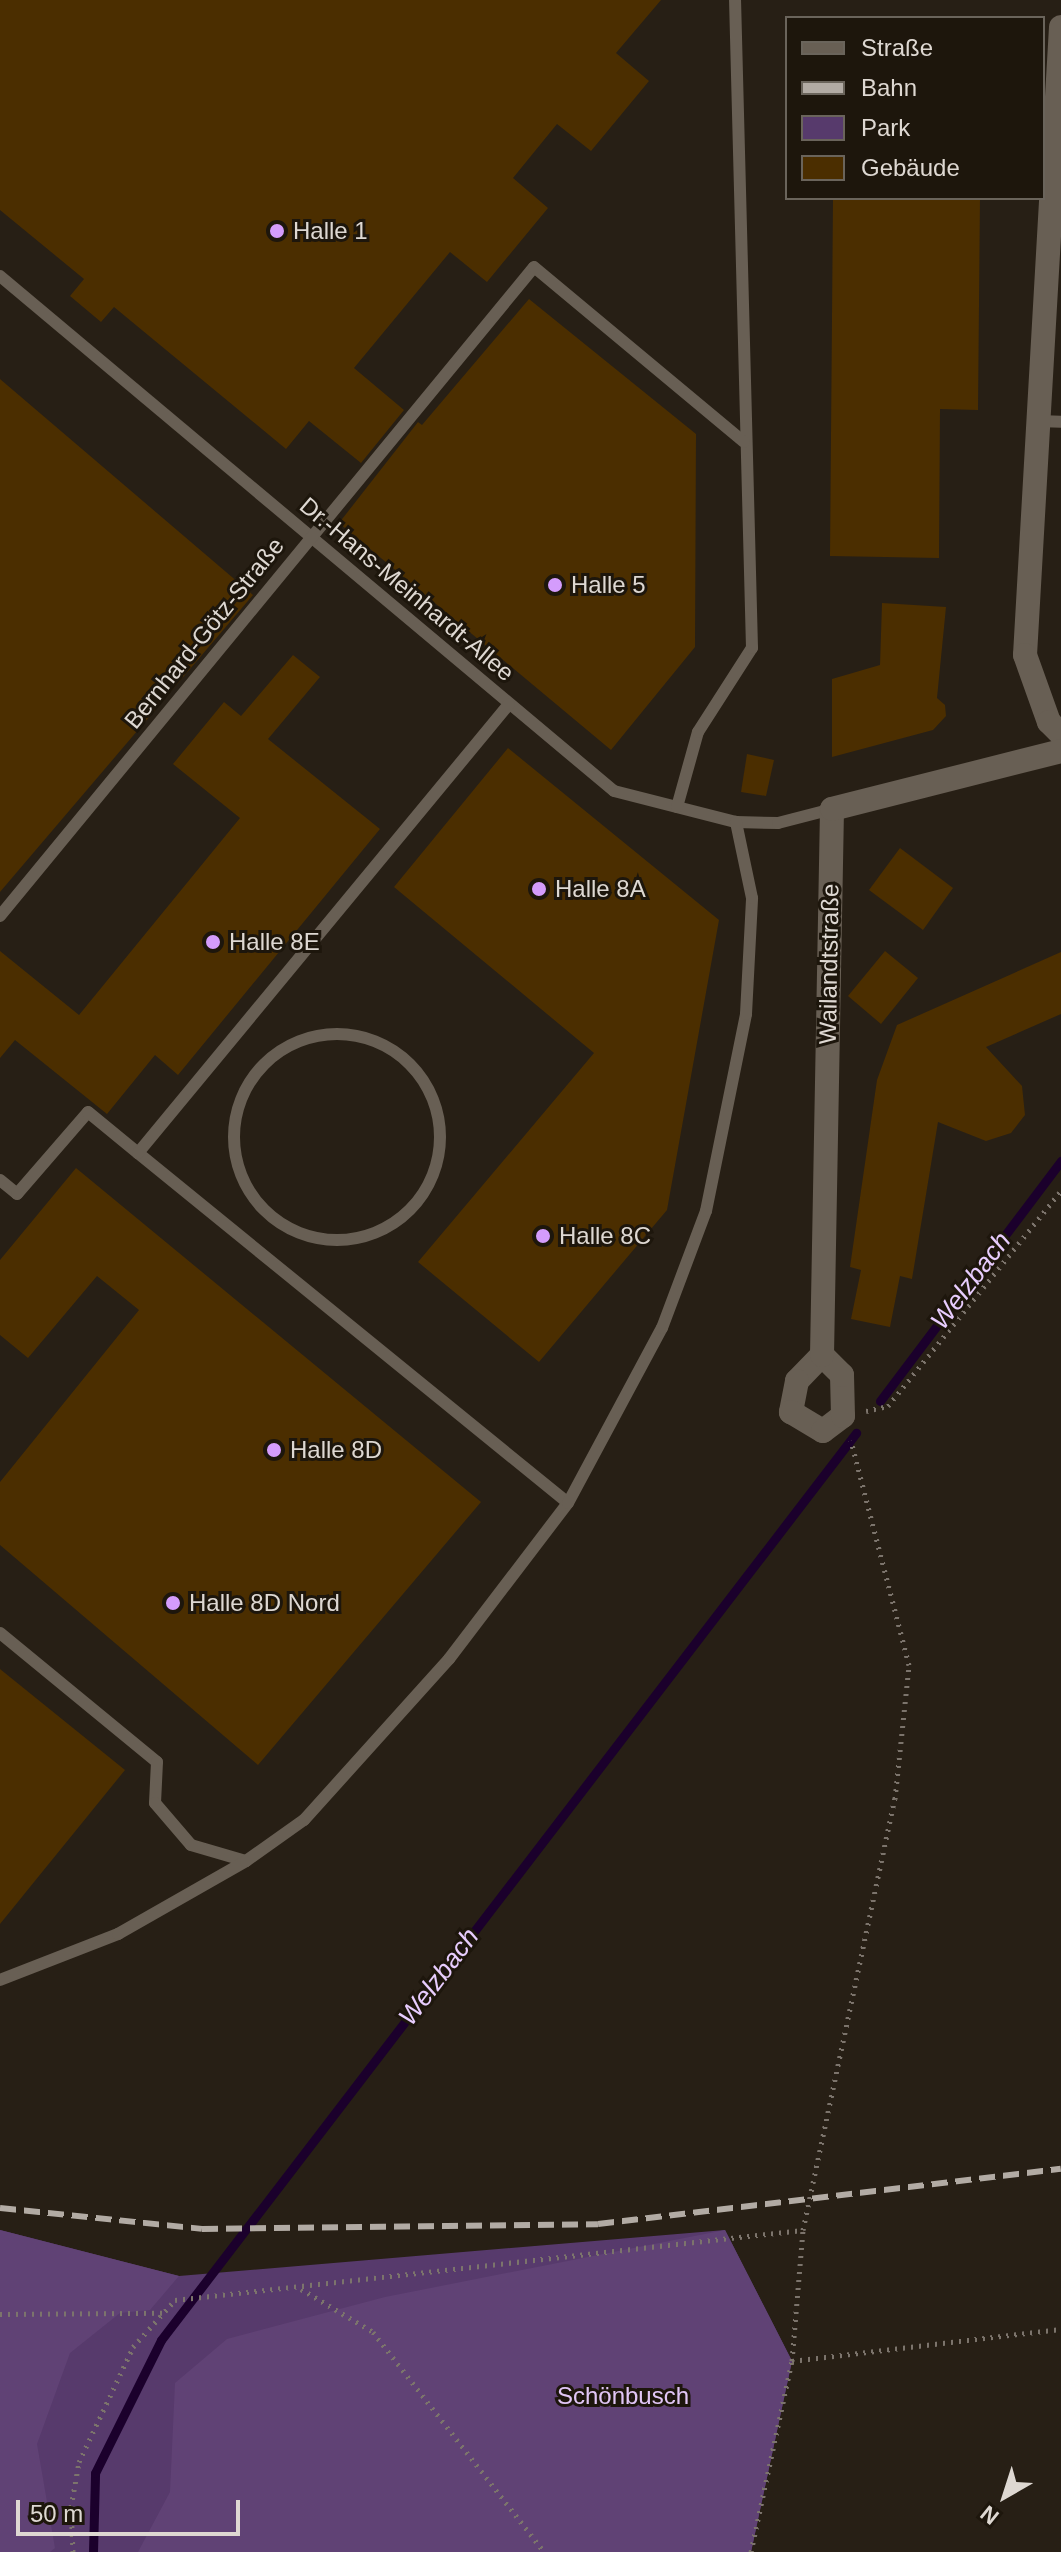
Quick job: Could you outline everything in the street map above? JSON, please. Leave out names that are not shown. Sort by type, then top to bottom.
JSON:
[{"type":"street","points":[[1061,27],[1050,421],[1025,655],[1049,722],[1061,734]]},
{"type":"street","points":[[832,809],[1061,751]]},
{"type":"street","name":"Wailandtstraße","points":[[822,1355],[832,809]]},
{"type":"street","points":[[822,1355],[842,1375],[843,1416],[823,1431],[791,1412],[797,1381],[822,1355]]},
{"type":"lane","points":[[677,807],[698,732],[752,648],[744,442],[735,0]]},
{"type":"lane","name":"Bernhard-Götz-Straße","points":[[0,916],[534,267],[744,442]]},
{"type":"lane","name":"Dr.-Hans-Meinhardt-Allee","points":[[0,276],[614,791],[736,822],[778,823],[832,809]]},
{"type":"lane","points":[[138,1153],[509,704]]},
{"type":"lane","points":[[0,1980],[118,1934],[246,1861],[304,1820],[418,1694],[568,1503],[662,1328],[706,1211],[746,1014],[752,898],[736,822]]},
{"type":"lane","points":[[359,1033],[415,1065],[443,1124],[430,1189],[379,1235],[321,1242],[272,1221],[239,1178],[233,1119],[258,1067],[303,1037],[359,1033]]},
{"type":"lane","points":[[0,1180],[17,1194],[88,1112],[568,1503]]},
{"type":"lane","points":[[0,1633],[157,1762],[155,1803],[191,1845],[246,1861]]},
{"type":"path","points":[[843,1416],[888,1406],[1061,1191]]},
{"type":"path","points":[[751,2552],[792,2361],[803,2230],[895,1799],[909,1665],[860,1467]]},
{"type":"path","points":[[73,2552],[71,2507],[79,2462],[133,2347],[175,2300],[220,2292],[299,2287],[803,2230]]},
{"type":"path","points":[[299,2287],[373,2332],[544,2552]]},
{"type":"path","points":[[0,2314],[164,2313]]},
{"type":"path","points":[[792,2361],[1061,2329]]},
{"type":"green space","name":"Schönbusch","points":[[0,2230],[179,2276],[725,2230],[792,2361],[751,2552],[0,2552]]},
{"type":"green space","points":[[0,2230],[179,2276],[150,2310],[120,2313],[70,2353],[37,2444],[55,2548],[50,2552],[0,2552]]},
{"type":"green space","name":"Schönbusch","points":[[725,2230],[792,2361],[751,2552],[138,2552],[170,2492],[175,2383],[227,2339],[385,2297]]},
{"type":"building","name":"Halle 1","points":[[0,0],[661,0],[616,53],[649,81],[591,151],[557,124],[513,178],[548,208],[487,282],[450,252],[354,368],[404,410],[361,463],[309,421],[286,449],[114,307],[101,322],[70,296],[84,279],[0,210]]},
{"type":"building","points":[[833,200],[980,200],[978,410],[940,409],[939,558],[830,556]]},
{"type":"building","name":"Halle 5","points":[[529,299],[696,434],[695,647],[611,750],[339,523],[418,422],[422,425]]},
{"type":"building","points":[[0,379],[253,595],[0,892]]},
{"type":"building","points":[[882,603],[946,607],[937,698],[945,705],[946,716],[933,730],[832,757],[832,679],[880,665]]},
{"type":"building","name":"Halle 8E","points":[[293,655],[320,677],[268,739],[380,829],[178,1075],[155,1055],[107,1114],[15,1040],[0,1058],[0,951],[79,1015],[240,818],[173,764],[224,702],[241,716]]},
{"type":"building","points":[[508,748],[719,920],[667,1210],[539,1362],[418,1262],[594,1053],[394,887]]},
{"type":"building","points":[[747,754],[774,760],[766,796],[741,792]]},
{"type":"building","points":[[900,848],[953,888],[923,930],[869,890]]},
{"type":"building","points":[[885,951],[918,978],[881,1024],[848,996]]},
{"type":"building","points":[[1061,952],[1061,1014],[986,1047],[1022,1086],[1025,1115],[1011,1133],[986,1141],[938,1122],[912,1279],[900,1276],[890,1327],[851,1319],[861,1270],[850,1267],[877,1080],[897,1025]]},
{"type":"building","points":[[76,1168],[481,1502],[258,1765],[0,1545],[0,1482],[139,1310],[97,1276],[28,1358],[0,1335],[0,1260]]},
{"type":"building","points":[[0,1669],[125,1770],[0,1924]]},
{"type":"waterway","name":"Welzbach","points":[[880,1401],[1061,1161]]},
{"type":"waterway","name":"Welzbach","points":[[93,2552],[95,2473],[161,2340],[856,1433]]},
{"type":"railway","points":[[0,2208],[202,2229],[598,2224],[1061,2169]]},
{"type":"place","name":"Halle 1","points":[[277,231]]},
{"type":"place","name":"Halle 5","points":[[555,585]]},
{"type":"place","name":"Halle 8A","points":[[539,889]]},
{"type":"place","name":"Halle 8E","points":[[213,942]]},
{"type":"place","name":"Halle 8C","points":[[543,1236]]},
{"type":"place","name":"Halle 8D","points":[[274,1450]]},
{"type":"place","name":"Halle 8D Nord","points":[[173,1603]]}]
